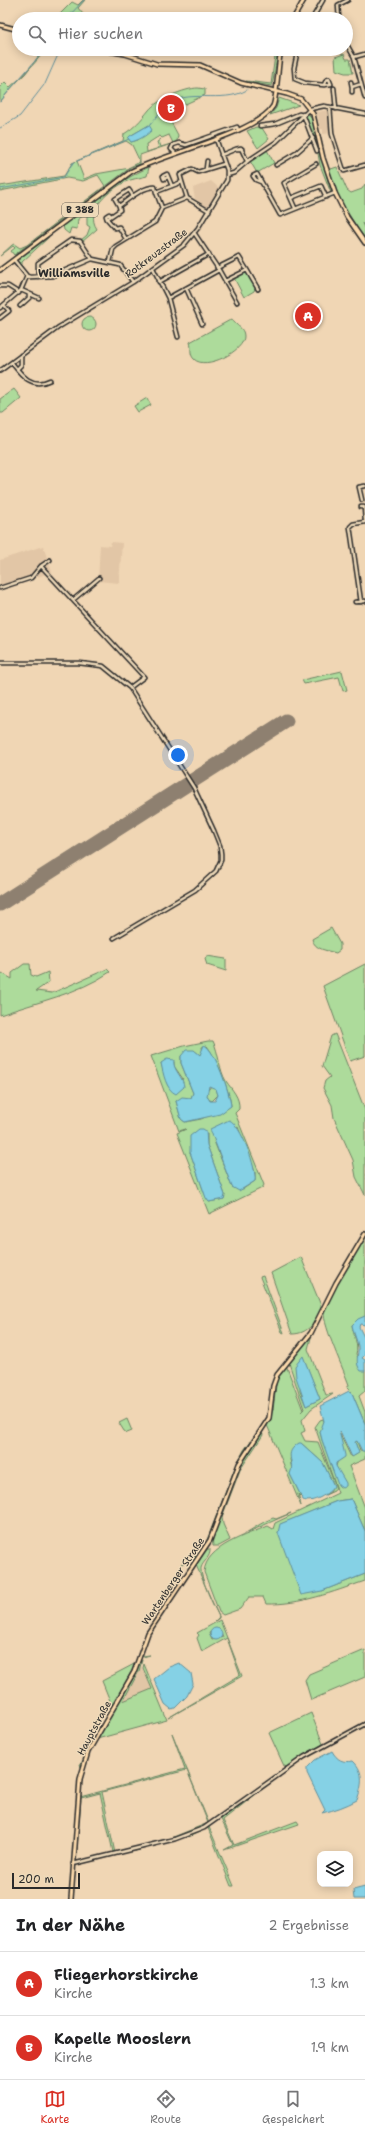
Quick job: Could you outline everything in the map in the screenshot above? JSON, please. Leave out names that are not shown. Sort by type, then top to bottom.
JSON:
[{"type":"main road","points":[[297,12],[304,0]]},
{"type":"main road","points":[[0,25],[12,28]]},
{"type":"main road","points":[[131,56],[156,64],[200,65],[241,83],[299,98],[310,109],[316,122],[326,169],[340,205],[352,226],[365,244]]},
{"type":"main road","name":"B 388","points":[[0,270],[125,176],[147,164],[174,153],[238,130],[255,122],[267,114],[274,103],[280,56]]},
{"type":"main road","name":"Wartenberger Straße","points":[[144,1642],[152,1626],[210,1540],[237,1468],[248,1448],[269,1418],[276,1375],[311,1333],[334,1287],[365,1234]]},
{"type":"main road","name":"Hauptstraße","points":[[71,1899],[77,1806],[82,1767],[88,1752],[137,1666],[144,1642]]},
{"type":"street","points":[[316,12],[323,0]]},
{"type":"street","points":[[338,12],[340,3],[348,0]]},
{"type":"street","points":[[365,54],[354,57],[361,84],[364,89],[365,98]]},
{"type":"street","points":[[297,56],[294,68],[295,79],[305,83],[324,85]]},
{"type":"street","points":[[351,82],[352,92]]},
{"type":"street","points":[[352,87],[361,84]]},
{"type":"street","points":[[334,88],[336,109]]},
{"type":"street","points":[[216,139],[227,175],[234,173],[247,161],[276,142],[303,114],[310,109],[322,106],[365,114]]},
{"type":"street","points":[[330,108],[332,134],[344,171],[365,165]]},
{"type":"street","points":[[260,126],[275,124],[299,114],[303,114]]},
{"type":"street","points":[[303,114],[317,151]]},
{"type":"street","points":[[174,153],[171,149],[173,145],[177,143],[186,145],[237,127],[238,130]]},
{"type":"street","points":[[276,165],[296,153],[313,138]]},
{"type":"street","points":[[221,155],[239,147],[242,149],[247,161]]},
{"type":"street","points":[[206,169],[207,161]]},
{"type":"street","points":[[209,211],[187,198],[180,175],[192,169],[198,172],[224,164]]},
{"type":"street","points":[[295,208],[284,183],[316,164]]},
{"type":"street","name":"Rotkreuzstraße","points":[[0,371],[63,324],[133,282],[153,268],[195,234],[226,183],[227,175]]},
{"type":"street","points":[[168,177],[172,186]]},
{"type":"street","points":[[156,192],[182,182]]},
{"type":"street","points":[[261,182],[278,214],[335,193]]},
{"type":"street","points":[[290,198],[321,186],[326,197]]},
{"type":"street","points":[[119,206],[133,196],[155,187],[162,208]]},
{"type":"street","points":[[126,239],[119,227],[115,228],[107,219],[120,210],[115,199],[129,190],[133,196]]},
{"type":"street","points":[[110,262],[113,249],[126,239],[155,222],[162,208],[187,198]]},
{"type":"street","points":[[195,234],[209,254],[237,302]]},
{"type":"street","points":[[38,277],[38,263],[71,240],[80,241],[92,259]]},
{"type":"street","points":[[159,282],[209,254]]},
{"type":"street","points":[[168,298],[239,257],[258,289]]},
{"type":"street","points":[[14,260],[27,276],[38,277],[52,276],[92,259],[110,262],[120,265],[133,282]]},
{"type":"street","points":[[153,268],[168,298],[178,337]]},
{"type":"street","points":[[225,281],[247,270]]},
{"type":"street","points":[[0,318],[9,311],[2,306],[20,292],[27,276]]},
{"type":"street","points":[[0,286],[8,286],[20,292],[39,298]]},
{"type":"street","points":[[186,288],[202,324]]},
{"type":"street","points":[[20,306],[29,298],[29,294]]},
{"type":"street","points":[[17,369],[21,365],[21,356]]},
{"type":"street","points":[[12,362],[22,376],[33,382],[44,383],[50,380]]},
{"type":"street","points":[[362,500],[359,485],[365,486]]},
{"type":"street","points":[[361,507],[364,507],[365,521],[351,525],[361,602]]},
{"type":"street","points":[[0,588],[31,578],[41,566],[50,560]]},
{"type":"street","points":[[41,566],[144,677],[132,686]]},
{"type":"street","points":[[73,600],[99,578]]},
{"type":"street","points":[[355,602],[365,601]]},
{"type":"street","points":[[0,663],[79,663],[103,666],[130,688],[194,788],[214,831],[220,846],[221,860],[216,871],[207,882],[114,938]]},
{"type":"street","points":[[73,1864],[170,1840],[204,1828],[304,1757],[365,1724]]},
{"type":"shaded area","points":[[328,110],[331,133],[323,134],[323,129],[320,129],[317,112]]},
{"type":"shaded area","points":[[211,181],[220,189],[208,207],[195,199],[193,188]]},
{"type":"shaded area","points":[[111,542],[122,543],[119,583],[98,581],[100,545],[110,546]]},
{"type":"shaded area","points":[[43,546],[52,572],[0,590],[0,560]]},
{"type":"shaded area","points":[[141,1666],[152,1689],[124,1702],[123,1701]]},
{"type":"green space","points":[[85,0],[78,8],[81,12],[62,12],[72,2],[78,5]]},
{"type":"green space","points":[[39,56],[41,56],[28,71]]},
{"type":"green space","points":[[275,56],[278,56],[272,86],[246,81],[271,84]]},
{"type":"green space","points":[[345,56],[346,59],[350,59],[353,73],[345,73],[336,70],[335,57]]},
{"type":"green space","points":[[22,77],[0,102],[0,87],[5,82],[10,87]]},
{"type":"green space","points":[[198,88],[205,89],[205,95],[166,113],[178,135],[177,141],[173,143],[169,135],[162,138],[160,136],[146,144],[147,152],[159,148],[157,142],[161,139],[159,141],[161,147],[171,144],[140,155],[140,162],[132,145],[126,141],[77,161],[84,179],[96,174],[130,168],[14,255],[11,251],[15,248],[13,246],[0,256],[14,244],[20,248],[27,245],[105,186],[98,175],[83,181],[67,178],[0,191],[0,186],[64,176],[72,163],[123,141],[124,134],[135,126],[158,102],[186,90]],"holes":[[[149,125],[138,140],[131,142],[128,138]]]},
{"type":"green space","points":[[279,98],[299,105],[270,115],[276,108]]},
{"type":"green space","points":[[308,113],[313,121],[331,193],[320,165],[317,148],[305,116]]},
{"type":"green space","points":[[256,127],[262,128],[269,139],[258,148],[247,131]]},
{"type":"green space","points":[[267,150],[274,163],[257,173],[250,161]]},
{"type":"green space","points":[[140,162],[140,164],[128,168]]},
{"type":"green space","points":[[134,167],[136,168],[124,175]]},
{"type":"green space","points":[[149,167],[147,176],[125,182],[112,190],[100,201],[94,215],[94,222],[97,229],[82,242],[81,240],[87,235],[90,227],[87,225],[87,214],[78,219],[77,229],[71,228],[69,234],[64,230],[63,225],[94,201],[126,179]]},
{"type":"green space","points":[[337,167],[347,190],[351,193],[362,189],[365,184],[365,227],[362,223],[365,230],[365,241],[338,196],[328,170]]},
{"type":"green space","points":[[115,181],[29,246],[15,255]]},
{"type":"green space","points":[[49,237],[22,262],[22,267],[19,263],[20,258]]},
{"type":"green space","points":[[244,273],[249,274],[255,288],[254,291],[244,297],[234,278]]},
{"type":"green space","points":[[89,317],[94,319],[96,324],[94,329],[89,331],[84,329],[82,324],[84,319]]},
{"type":"green space","points":[[232,319],[244,333],[243,342],[238,348],[224,358],[207,363],[199,362],[194,359],[190,342]]},
{"type":"green space","points":[[14,389],[21,398],[3,413],[0,413],[0,399]]},
{"type":"green space","points":[[147,398],[151,405],[138,412],[134,406]]},
{"type":"green space","points":[[342,671],[347,690],[343,691],[339,677],[304,684],[302,680]]},
{"type":"green space","points":[[331,928],[340,944],[340,950],[336,953],[318,947],[313,943],[312,939]]},
{"type":"green space","points":[[207,956],[226,959],[226,971],[207,965],[205,959]]},
{"type":"green space","points":[[24,964],[30,964],[31,975],[36,977],[48,972],[49,982],[36,991],[52,993],[107,969],[110,972],[98,980],[71,992],[0,1015],[0,976],[2,973],[12,979],[12,973]]},
{"type":"green space","points":[[365,964],[365,1056],[350,1061],[323,986]]},
{"type":"green space","points":[[335,1034],[365,1110],[365,1195],[356,1177],[353,1160],[334,1118],[332,1105],[323,1088],[325,1081],[330,1077],[322,1066],[331,1036]]},
{"type":"green space","points":[[213,1041],[224,1077],[238,1101],[239,1109],[235,1113],[264,1185],[262,1188],[209,1214],[177,1133],[186,1129],[179,1131],[151,1056],[184,1046]],"holes":[[[207,1046],[211,1051],[225,1084],[231,1106],[201,1119],[185,1122],[181,1119],[176,1101],[191,1098],[193,1093],[181,1063],[181,1056],[196,1052],[200,1055],[203,1053],[202,1047]],[[174,1062],[174,1066],[183,1079],[168,1086],[161,1063]],[[238,1127],[255,1172],[255,1181],[243,1189],[232,1187],[214,1141]],[[207,1134],[207,1145],[225,1195],[224,1199],[209,1202],[190,1152]]]},
{"type":"green space","points":[[211,1086],[216,1088],[218,1095],[212,1101],[208,1099],[206,1093]]},
{"type":"green space","points":[[365,1236],[365,1316],[352,1325],[356,1343],[356,1354],[365,1371],[365,1391],[359,1396],[365,1412],[365,1424],[352,1393],[347,1388],[349,1385],[330,1337],[324,1312],[335,1286]]},
{"type":"green space","points":[[301,1257],[322,1308],[311,1326],[303,1332],[292,1334],[271,1273]]},
{"type":"green space","points":[[263,1276],[284,1333],[282,1332],[260,1277]]},
{"type":"green space","points":[[312,1334],[308,1349],[326,1395],[333,1394],[311,1409],[302,1420],[305,1431],[301,1433],[305,1441],[318,1442],[336,1487],[334,1491],[325,1495],[330,1492],[334,1486],[323,1463],[301,1443],[290,1459],[292,1470],[290,1474],[302,1498],[298,1494],[301,1506],[267,1425],[273,1410],[277,1377],[286,1365],[303,1410],[304,1409],[289,1363]],"holes":[[[303,1357],[320,1399],[306,1406],[300,1391]]]},
{"type":"green space","points":[[127,1419],[132,1431],[127,1433],[119,1423]]},
{"type":"green space","points":[[323,1419],[325,1424],[320,1432],[322,1440],[340,1487],[336,1466],[338,1460],[342,1459],[338,1430],[351,1457],[357,1454],[358,1451],[355,1442],[357,1441],[360,1450],[365,1451],[365,1459],[349,1466],[365,1508],[365,1531],[351,1499],[337,1501],[281,1524],[278,1533],[322,1591],[365,1574],[365,1581],[316,1597],[279,1604],[266,1604],[263,1597],[249,1597],[240,1609],[223,1615],[219,1612],[204,1572],[206,1563],[212,1555],[220,1548],[239,1538],[268,1526],[273,1529],[275,1523],[338,1493],[315,1427],[320,1420]]},
{"type":"green space","points":[[262,1432],[263,1435],[240,1470],[222,1517],[223,1524],[230,1540],[219,1546],[213,1546],[213,1536],[217,1522],[230,1488],[248,1454]]},
{"type":"green space","points":[[256,1434],[236,1467],[207,1541],[197,1557],[181,1564],[197,1555],[207,1540],[234,1470],[244,1450]]},
{"type":"green space","points":[[291,1513],[244,1534],[273,1518],[276,1519]]},
{"type":"green space","points":[[207,1549],[210,1549],[208,1557],[201,1568],[205,1586],[196,1565]]},
{"type":"green space","points":[[220,1620],[242,1676],[168,1718],[240,1675],[227,1638],[202,1652],[197,1638],[199,1635],[197,1633]],"holes":[[[219,1628],[223,1637],[212,1640],[209,1633]]]},
{"type":"green space","points":[[365,1650],[365,1677],[311,1700],[305,1680],[309,1674]]},
{"type":"green space","points":[[142,1660],[139,1671],[123,1701],[152,1689],[143,1668],[144,1664],[167,1720],[97,1739]]},
{"type":"green space","points":[[136,1663],[90,1746],[81,1767],[80,1764],[112,1706],[102,1681]]},
{"type":"green space","points":[[311,1713],[323,1744],[287,1767],[284,1766],[269,1733]]},
{"type":"green space","points":[[172,1733],[208,1821],[208,1823],[187,1770],[102,1792],[115,1853],[91,1859],[113,1852],[100,1793],[81,1798],[76,1860],[79,1862],[75,1860],[80,1797],[185,1769]]},
{"type":"green space","points":[[266,1786],[223,1820],[234,1845],[297,1821],[299,1824],[224,1850],[233,1845],[221,1819]]},
{"type":"green space","points":[[208,1823],[195,1831],[171,1838]]},
{"type":"green space","points":[[209,1827],[234,1886],[231,1886],[208,1828],[193,1835],[135,1851],[193,1834]]},
{"type":"water","points":[[149,125],[152,130],[142,138],[131,142],[128,138],[130,136]]},
{"type":"water","points":[[204,1045],[213,1055],[225,1082],[231,1106],[220,1114],[185,1122],[181,1119],[176,1101],[182,1097],[191,1098],[193,1093],[181,1063],[181,1056],[186,1050],[194,1050],[200,1055]],"holes":[[[209,1086],[216,1089],[218,1095],[215,1101],[210,1101],[207,1096]]]},
{"type":"water","points":[[167,1059],[174,1060],[175,1067],[183,1083],[184,1087],[176,1094],[167,1085],[163,1072],[161,1063]]},
{"type":"water","points":[[229,1120],[234,1123],[243,1138],[251,1157],[255,1175],[255,1181],[239,1191],[232,1187],[210,1129]]},
{"type":"water","points":[[199,1129],[206,1131],[207,1145],[225,1195],[224,1199],[209,1202],[206,1198],[190,1152],[190,1136]]},
{"type":"water","points":[[365,1316],[365,1325],[360,1324],[359,1327],[365,1339],[365,1355],[362,1358],[365,1360],[365,1371],[361,1371],[357,1359],[358,1346],[352,1325],[358,1319]]},
{"type":"water","points":[[303,1356],[320,1399],[306,1406],[296,1377],[295,1366]]},
{"type":"water","points":[[349,1391],[352,1393],[365,1424],[365,1451],[362,1451],[357,1441],[355,1442],[359,1453],[352,1457],[339,1431],[345,1457],[336,1463],[336,1466],[346,1483],[346,1486],[342,1488],[338,1485],[322,1440],[320,1432],[324,1421],[320,1406]]},
{"type":"water","points":[[301,1443],[323,1463],[334,1486],[324,1495],[311,1501],[303,1500],[290,1474],[292,1465],[290,1454],[294,1447]]},
{"type":"water","points":[[351,1499],[365,1531],[365,1574],[322,1591],[301,1595],[278,1533],[280,1524],[337,1501]]},
{"type":"water","points":[[218,1628],[221,1629],[221,1639],[214,1640],[211,1639],[210,1632],[211,1629]]},
{"type":"water","points":[[179,1663],[191,1673],[193,1684],[187,1696],[175,1708],[171,1709],[165,1704],[154,1679],[169,1667]]},
{"type":"water","points":[[332,1751],[336,1757],[341,1760],[346,1762],[353,1761],[357,1765],[361,1774],[361,1784],[357,1800],[340,1808],[322,1813],[325,1810],[307,1773],[307,1768],[315,1760]]},
{"type":"water","points":[[365,1887],[365,1899],[354,1899],[353,1890]]},
{"type":"waterway","points":[[73,12],[84,0]]},
{"type":"waterway","points":[[0,102],[39,56]]},
{"type":"waterway","points":[[45,84],[58,56]]},
{"type":"waterway","points":[[0,128],[20,116],[44,85]]},
{"type":"waterway","points":[[150,125],[164,108],[174,100],[194,97],[226,96],[247,90]]},
{"type":"waterway","points":[[77,161],[129,139]]},
{"type":"waterway","points":[[0,189],[64,177],[72,164],[75,162]]},
{"type":"runway","points":[[0,904],[286,721]]},
{"type":"place","name":"Kapelle Mooslern","points":[[171,108]]},
{"type":"place","name":"Fliegerhorstkirche","points":[[308,316]]},
{"type":"district","name":"Williamsville","points":[[74,273]]}]
